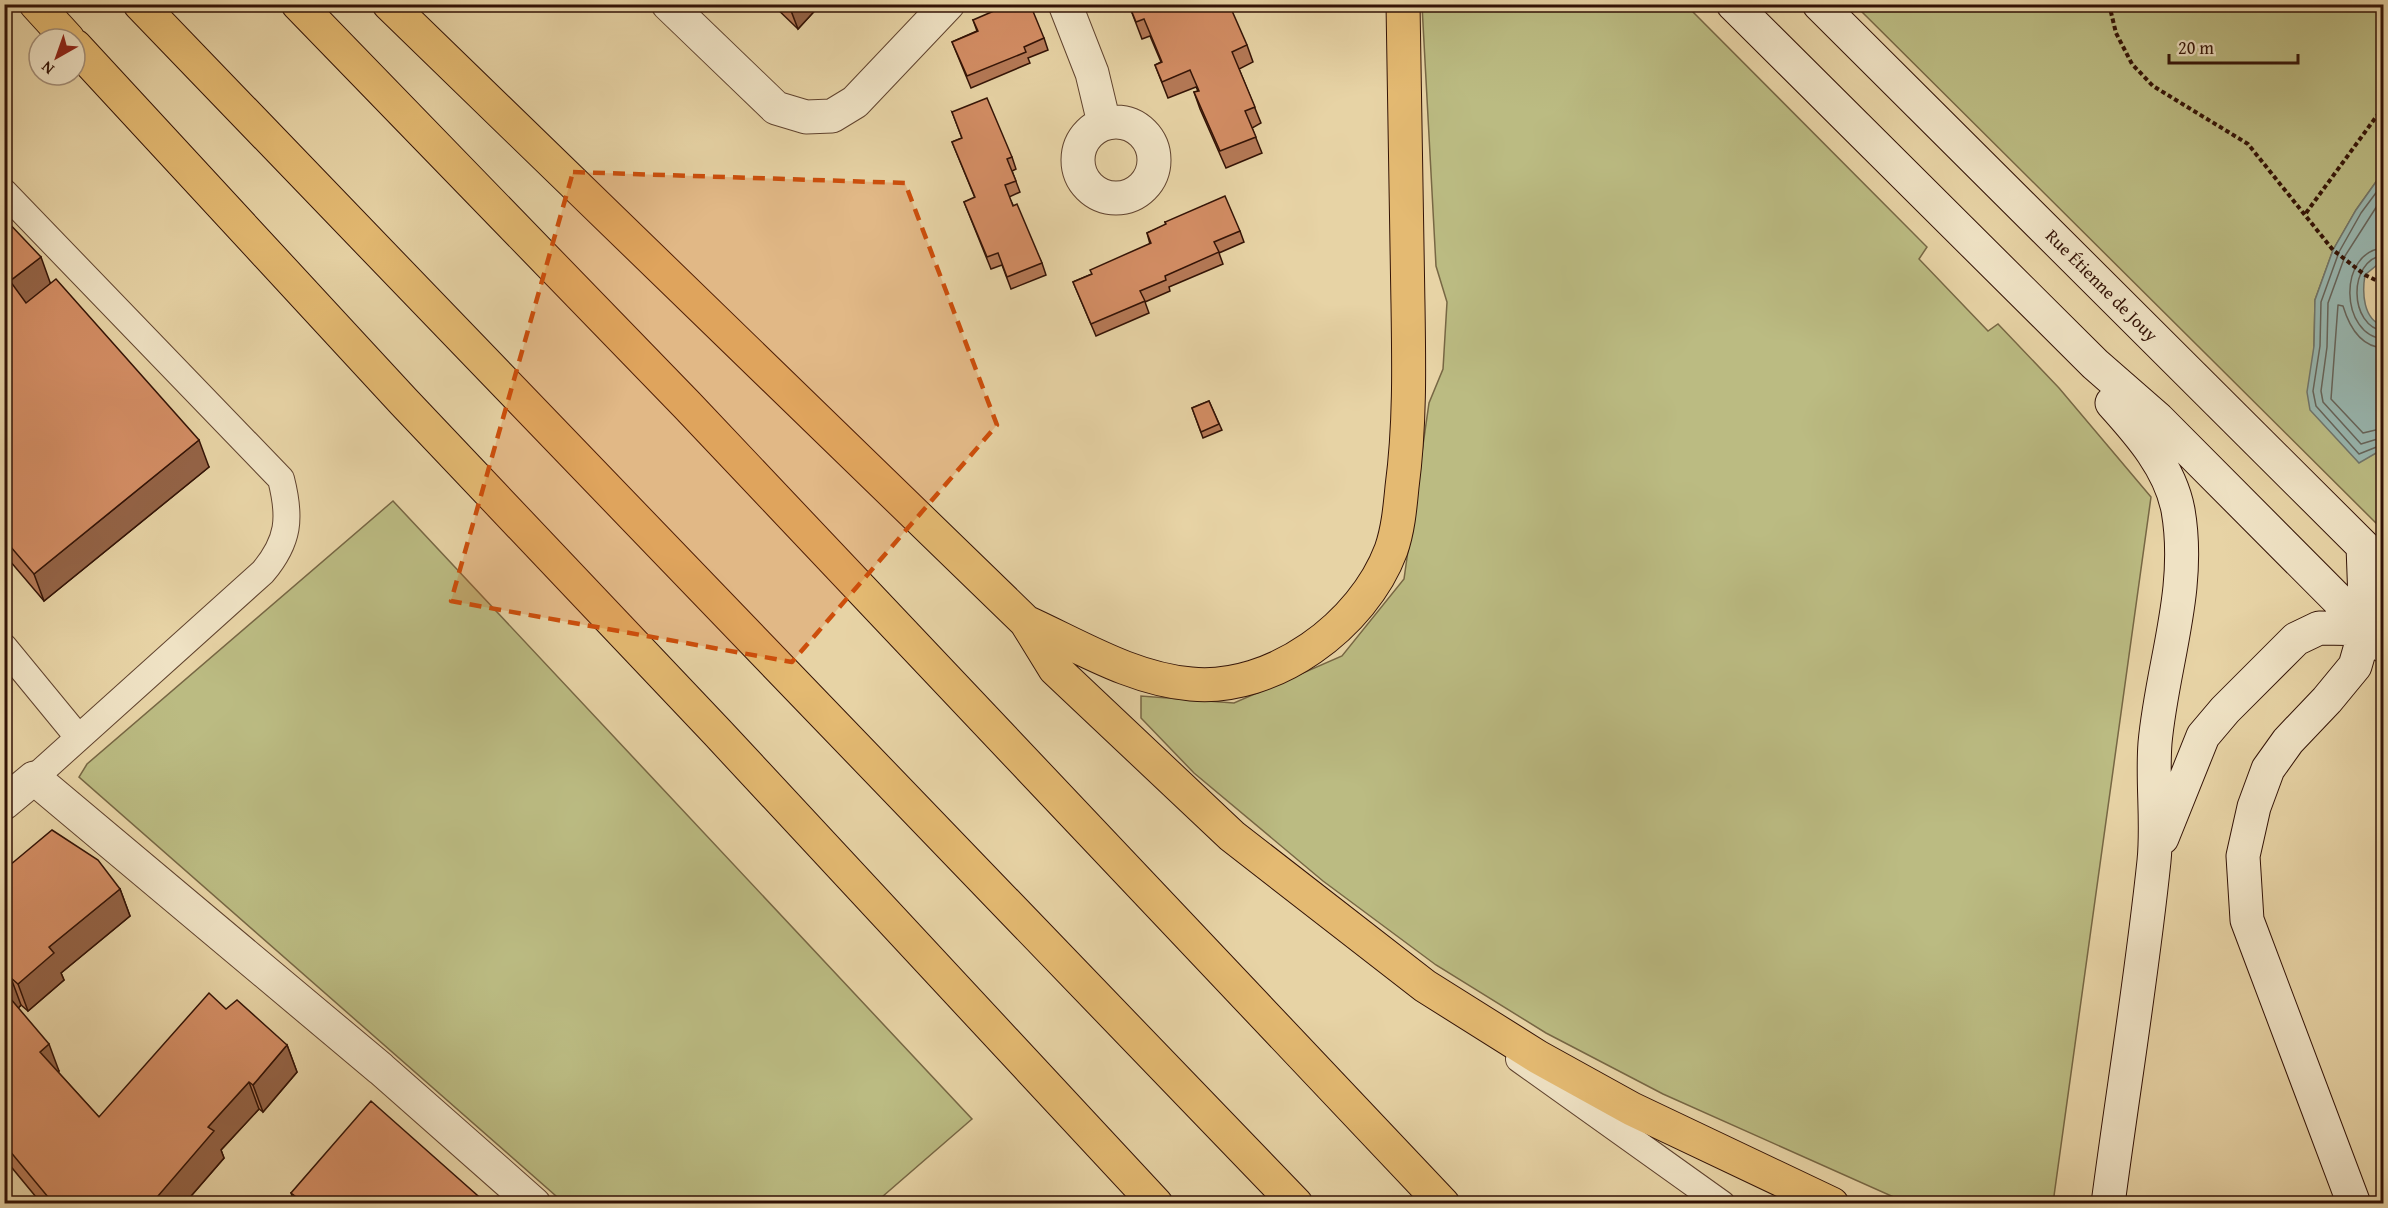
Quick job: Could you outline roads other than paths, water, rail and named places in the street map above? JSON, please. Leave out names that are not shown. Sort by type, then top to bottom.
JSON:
[{"type":"highway","points":[[36,4],[57,27]]},
{"type":"highway","points":[[140,4],[1296,1203]]},
{"type":"highway","points":[[298,4],[687,405],[1227,979],[1443,1203]]},
{"type":"highway","points":[[389,4],[1026,622],[1055,669],[1232,836],[1425,986],[1538,1057],[1632,1109],[1832,1203]]},
{"type":"highway","points":[[1026,622],[1124,669],[1192,685],[1221,683],[1251,677],[1282,666],[1309,651],[1334,631],[1377,579],[1391,550],[1399,517],[1407,446],[1409,358],[1403,4]]},
{"type":"highway","points":[[87,59],[1156,1203]]},
{"type":"highway","points":[[1108,1153],[1133,1203]]},
{"type":"main road","points":[[668,4],[776,108],[806,117],[832,116],[855,102],[948,4]]},
{"type":"main road","points":[[1065,4],[1092,73],[1104,123]]},
{"type":"main road","points":[[1733,4],[2095,364],[2158,419],[2378,634]]},
{"type":"main road","name":"Rue Étienne de Jouy","points":[[1819,4],[2373,556]]},
{"type":"main road","points":[[2095,364],[2103,394],[2142,436],[2168,478],[2178,508],[2183,549],[2181,594],[2155,743],[2154,859],[2108,1203]]},
{"type":"main road","points":[[2354,1203],[2247,920],[2243,856],[2254,807],[2268,769],[2288,741],[2355,666],[2378,634],[2373,556]]},
{"type":"main road","points":[[2154,859],[2203,736],[2225,710],[2296,639],[2319,628],[2378,634]]},
{"type":"main road","points":[[4,803],[34,777],[381,1069],[534,1203]]},
{"type":"lane","points":[[4,192],[281,480],[289,510],[279,553],[263,572],[34,777]]},
{"type":"lane","points":[[4,647],[78,737]]},
{"type":"lane","points":[[1425,986],[1553,1086],[1722,1203]]},
{"type":"water","points":[[2383,172],[2383,260],[2365,275],[2364,297],[2371,318],[2383,326],[2383,449],[2359,463],[2310,410],[2307,392],[2314,346],[2315,300],[2333,250],[2356,210]]}]
